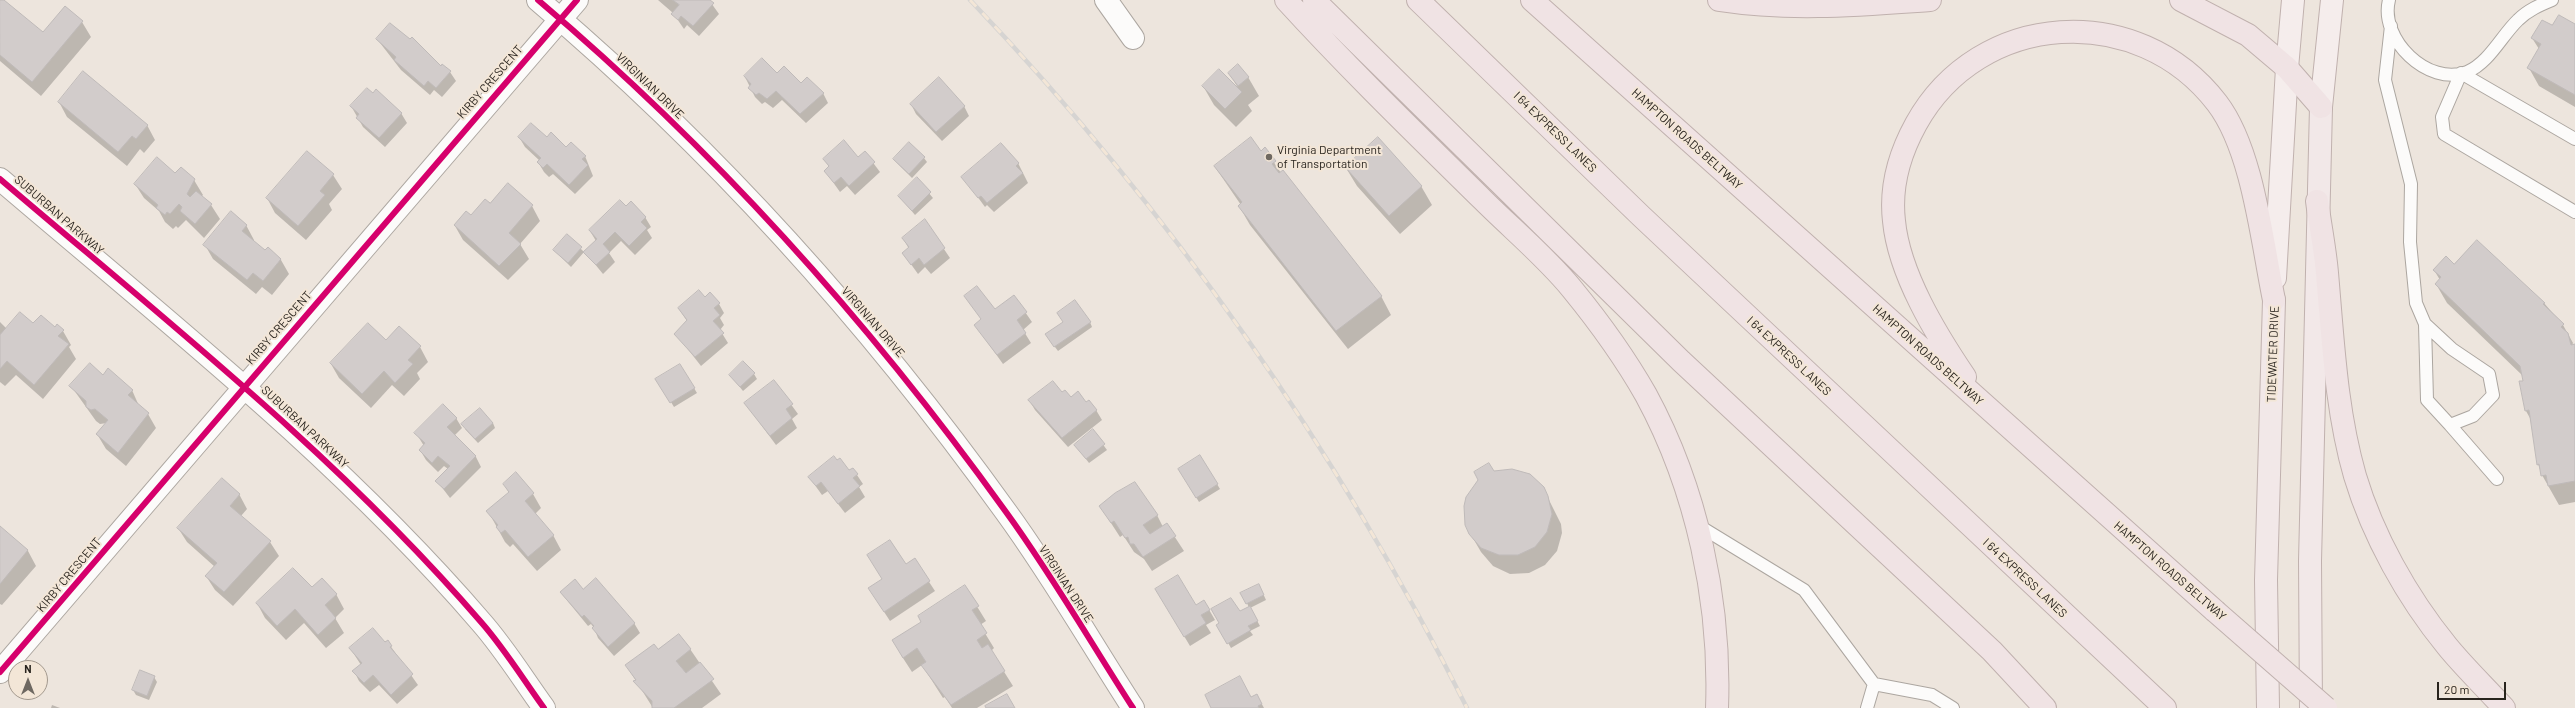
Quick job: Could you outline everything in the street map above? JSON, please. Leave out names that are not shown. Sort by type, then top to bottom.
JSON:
[{"type":"highway","points":[[1286,0],[1336,55],[1571,287],[1624,358],[1646,396],[1670,446],[1689,499],[1705,565],[1714,625],[1717,708]]},
{"type":"highway","points":[[1314,0],[1681,362],[1992,651],[2045,708]]},
{"type":"highway","name":"I 64 EXPRESS LANES","points":[[1418,0],[1682,254],[2165,708]]},
{"type":"highway","name":"HAMPTON ROADS BELTWAY","points":[[1532,0],[2215,611],[2326,708]]},
{"type":"highway","points":[[1719,0],[1743,4],[1815,8],[1930,0]]},
{"type":"highway","points":[[2181,0],[2248,35],[2286,68],[2321,107],[2317,201],[2310,561],[2311,708]]},
{"type":"highway","points":[[1981,402],[1948,352],[1920,298],[1897,243],[1894,219],[1894,189],[1900,159],[1909,136],[1924,109],[1944,84],[1968,64],[1995,48],[2026,38],[2058,32],[2099,32],[2124,36],[2154,49],[2182,66],[2201,84],[2218,104],[2235,133],[2246,165],[2274,300]]},
{"type":"highway","points":[[2317,201],[2327,271],[2334,359],[2341,411],[2355,476],[2367,510],[2391,561],[2420,609],[2446,645],[2504,708]]},
{"type":"highway","name":"TIDEWATER DRIVE","points":[[2268,708],[2266,580],[2274,300]]},
{"type":"main road","name":"TIDEWATER DRIVE","points":[[2274,300],[2286,68],[2293,0]]},
{"type":"main road","points":[[2321,107],[2332,0]]},
{"type":"street","name":"VIRGINIAN DRIVE","points":[[538,0],[591,44],[684,133],[782,235],[901,371],[1008,514],[1133,708]]},
{"type":"street","name":"KIRBY CRESCENT","points":[[0,672],[577,0]]},
{"type":"street","points":[[1106,0],[1133,38]]},
{"type":"street","name":"SUBURBAN PARKWAY","points":[[0,179],[244,386],[368,502],[482,622],[544,708]]},
{"type":"lane","points":[[2389,0],[2388,6],[2391,26],[2385,80],[2411,184],[2410,242],[2416,303],[2425,324],[2427,400],[2497,479]]},
{"type":"lane","points":[[2391,26],[2399,44],[2413,60],[2426,68],[2443,74],[2461,73],[2468,71],[2488,55],[2518,19],[2534,7],[2552,0]]},
{"type":"lane","points":[[2461,73],[2575,139]]},
{"type":"lane","points":[[2461,73],[2442,117],[2444,134],[2575,212]]},
{"type":"lane","points":[[2425,324],[2452,349],[2489,374],[2493,394],[2473,416],[2450,425]]},
{"type":"lane","points":[[1695,523],[1804,590],[1874,684],[1932,695],[1953,708]]},
{"type":"lane","points":[[1867,708],[1874,684]]},
{"type":"building","points":[[0,0],[4,0],[43,32],[65,6],[83,21],[32,82],[0,55]]},
{"type":"building","points":[[673,0],[710,0],[714,3],[693,26],[681,16],[678,20],[671,14],[679,5]]},
{"type":"building","points":[[2559,15],[2575,24],[2575,95],[2527,68],[2541,44],[2531,38],[2542,20],[2552,25]]},
{"type":"building","points":[[390,23],[410,39],[412,37],[441,66],[442,64],[451,71],[436,88],[428,81],[424,86],[394,60],[396,57],[376,39]]},
{"type":"building","points":[[762,58],[777,73],[784,66],[801,83],[807,77],[824,93],[800,114],[776,91],[767,99],[759,93],[756,95],[748,88],[751,84],[744,76]]},
{"type":"building","points":[[1238,64],[1249,77],[1238,86],[1228,73]]},
{"type":"building","points":[[1219,69],[1242,92],[1225,109],[1202,86]]},
{"type":"building","points":[[83,71],[148,125],[136,139],[132,136],[118,152],[58,102]]},
{"type":"building","points":[[939,77],[965,106],[936,132],[910,104]]},
{"type":"building","points":[[367,88],[373,93],[376,89],[402,113],[379,138],[356,118],[359,114],[350,106]]},
{"type":"building","points":[[531,123],[547,137],[551,132],[566,147],[571,142],[586,156],[582,159],[588,165],[569,185],[547,164],[543,168],[537,162],[541,158],[518,137]]},
{"type":"building","points":[[1251,137],[1261,151],[1265,147],[1276,161],[1272,164],[1279,173],[1283,170],[1382,296],[1336,331],[1238,206],[1242,202],[1214,166]]},
{"type":"building","points":[[1378,137],[1422,186],[1389,216],[1345,167]]},
{"type":"building","points":[[844,140],[858,157],[865,151],[875,162],[849,186],[841,177],[834,183],[824,171],[829,166],[823,159]]},
{"type":"building","points":[[909,142],[925,157],[909,174],[893,159]]},
{"type":"building","points":[[1001,143],[1019,163],[1016,166],[1023,173],[987,203],[981,196],[978,198],[961,177]]},
{"type":"building","points":[[307,151],[334,174],[320,191],[325,195],[298,226],[266,198]]},
{"type":"building","points":[[157,157],[175,173],[181,167],[195,179],[187,194],[190,197],[196,191],[212,204],[195,224],[180,211],[182,207],[179,204],[170,214],[167,212],[165,215],[156,208],[158,205],[134,184]]},
{"type":"building","points":[[917,177],[931,192],[912,211],[898,196]]},
{"type":"building","points":[[508,183],[533,205],[509,233],[521,244],[499,266],[454,225],[466,211],[471,215],[485,199],[490,203]]},
{"type":"building","points":[[620,200],[626,206],[631,201],[646,217],[641,222],[647,228],[629,246],[615,232],[603,244],[610,252],[596,265],[583,252],[597,239],[589,230]]},
{"type":"building","points":[[231,211],[247,225],[242,231],[265,250],[268,247],[281,259],[263,281],[253,273],[247,280],[203,245]]},
{"type":"building","points":[[925,219],[945,248],[924,265],[919,258],[911,265],[902,253],[909,247],[902,238]]},
{"type":"building","points":[[567,234],[582,247],[568,263],[553,250]]},
{"type":"building","points":[[2477,240],[2545,303],[2543,304],[2564,324],[2561,327],[2568,333],[2571,345],[2575,344],[2575,481],[2548,486],[2546,475],[2541,476],[2539,464],[2537,465],[2529,410],[2525,411],[2519,381],[2523,381],[2520,366],[2435,284],[2441,277],[2433,270],[2446,256],[2454,264]]},
{"type":"building","points":[[977,286],[995,309],[1014,295],[1027,312],[1017,320],[1026,333],[997,355],[974,325],[981,319],[964,296]]},
{"type":"building","points":[[699,290],[705,297],[710,292],[720,303],[714,308],[720,315],[713,321],[724,333],[695,357],[674,334],[687,320],[678,308]]},
{"type":"building","points":[[1075,300],[1091,322],[1054,347],[1045,334],[1063,322],[1057,313]]},
{"type":"building","points":[[20,312],[33,323],[41,315],[55,327],[57,324],[64,330],[58,336],[69,344],[34,385],[7,361],[0,369],[0,335]]},
{"type":"building","points":[[368,323],[386,340],[399,326],[421,346],[408,360],[413,364],[395,383],[384,371],[362,394],[330,363]]},
{"type":"building","points":[[743,361],[755,373],[740,387],[729,375]]},
{"type":"building","points":[[90,363],[103,375],[108,368],[133,390],[128,395],[149,413],[118,453],[96,434],[108,420],[95,409],[91,410],[86,407],[86,401],[69,386]]},
{"type":"building","points":[[680,364],[695,388],[670,403],[655,379]]},
{"type":"building","points":[[774,380],[793,404],[786,409],[792,418],[770,436],[744,403]]},
{"type":"building","points":[[1053,381],[1062,392],[1065,390],[1071,397],[1078,391],[1086,402],[1089,400],[1097,410],[1062,438],[1028,400]]},
{"type":"building","points":[[443,404],[457,418],[447,427],[476,456],[444,489],[435,481],[450,466],[438,456],[432,463],[419,450],[425,443],[414,433]]},
{"type":"building","points":[[480,408],[493,423],[475,439],[461,424]]},
{"type":"building","points":[[1093,429],[1105,444],[1086,459],[1074,445]]},
{"type":"building","points":[[1200,455],[1218,484],[1196,498],[1178,469]]},
{"type":"building","points":[[834,456],[837,460],[840,458],[849,470],[853,468],[858,474],[853,478],[860,486],[838,504],[821,482],[816,486],[808,477]]},
{"type":"building","points":[[1489,463],[1494,471],[1512,469],[1530,474],[1544,487],[1548,496],[1552,514],[1547,532],[1535,547],[1518,555],[1499,555],[1481,548],[1469,534],[1465,525],[1464,506],[1466,497],[1478,480],[1474,472]]},
{"type":"building","points":[[516,472],[534,493],[525,501],[554,535],[528,557],[505,530],[501,533],[496,527],[498,525],[486,511],[509,492],[503,484]]},
{"type":"building","points":[[222,478],[240,494],[230,506],[271,541],[224,592],[205,576],[217,563],[177,528]]},
{"type":"building","points":[[1135,482],[1158,515],[1143,525],[1150,534],[1167,523],[1176,536],[1143,557],[1134,544],[1130,544],[1128,537],[1125,538],[1114,521],[1111,523],[1099,506],[1115,493]]},
{"type":"building","points":[[0,526],[28,550],[0,584]]},
{"type":"building","points":[[890,540],[906,564],[915,558],[930,581],[884,612],[868,588],[882,579],[867,555]]},
{"type":"building","points":[[293,568],[312,587],[322,578],[337,594],[325,605],[336,618],[318,635],[295,609],[277,626],[256,603]]},
{"type":"building","points":[[1178,575],[1196,605],[1204,600],[1210,610],[1201,615],[1206,623],[1184,637],[1155,589]]},
{"type":"building","points":[[596,578],[635,623],[608,647],[592,628],[594,626],[584,615],[582,617],[560,592],[575,579],[583,589]]},
{"type":"building","points":[[1259,584],[1264,595],[1246,604],[1240,593]]},
{"type":"building","points":[[965,585],[979,606],[972,610],[987,633],[977,640],[982,648],[988,644],[1005,671],[951,705],[921,665],[926,662],[917,648],[903,658],[892,640],[921,622],[918,616]]},
{"type":"building","points":[[1231,598],[1240,611],[1250,606],[1258,621],[1248,626],[1251,630],[1227,644],[1216,625],[1219,623],[1211,609]]},
{"type":"building","points":[[373,628],[385,642],[388,640],[392,646],[390,647],[413,674],[391,695],[373,675],[364,683],[352,671],[362,663],[349,648]]},
{"type":"building","points":[[679,634],[691,649],[676,661],[686,673],[700,662],[714,679],[674,708],[652,708],[652,701],[633,681],[636,680],[625,665],[654,644],[658,649]]},
{"type":"building","points":[[140,670],[155,676],[147,696],[132,690]]},
{"type":"building","points":[[1240,676],[1251,697],[1257,694],[1262,704],[1258,706],[1259,708],[1211,708],[1205,695]]},
{"type":"building","points":[[1007,694],[1015,708],[986,708],[985,706]]},
{"type":"railway","points":[[970,0],[1043,80],[1114,163],[1181,248],[1245,336],[1305,426],[1363,518],[1417,612],[1467,708]]},
{"type":"cycle path","points":[[538,0],[603,57],[667,117],[728,178],[788,242],[845,307],[901,374],[1006,512],[1055,585],[1133,708]]},
{"type":"cycle path","points":[[0,672],[577,0]]},
{"type":"cycle path","points":[[0,179],[249,391],[369,503],[426,561],[481,622],[506,653],[544,708]]},
{"type":"place","name":"Virginia Department of Transportation","points":[[1269,157]]}]
